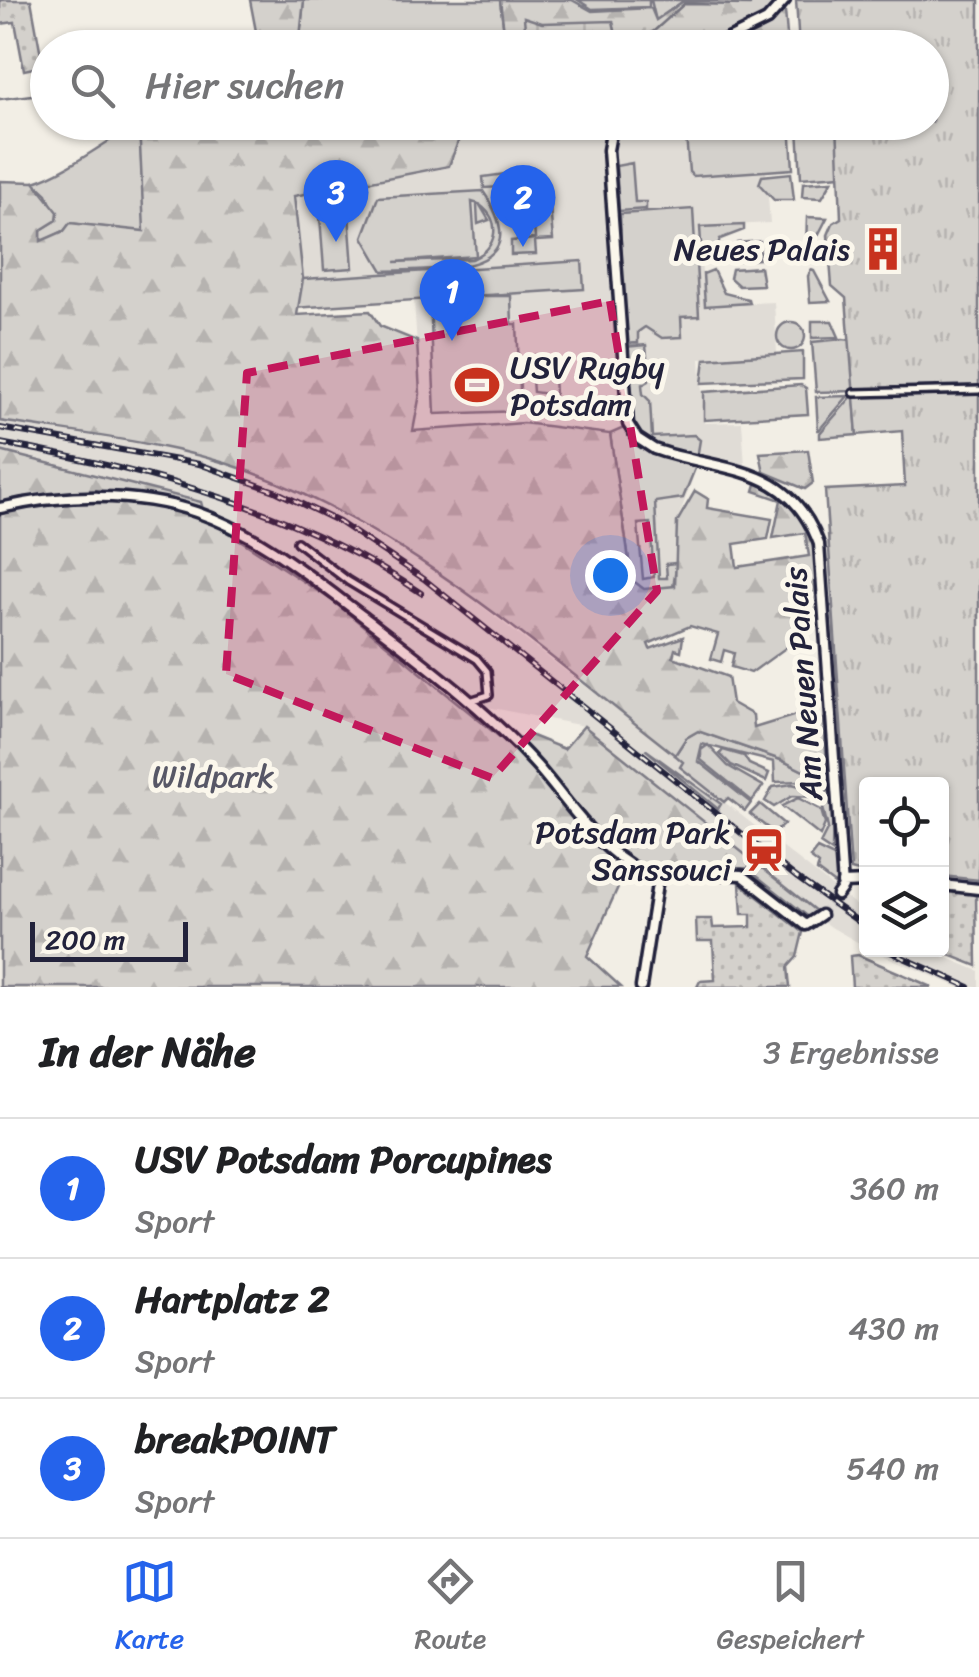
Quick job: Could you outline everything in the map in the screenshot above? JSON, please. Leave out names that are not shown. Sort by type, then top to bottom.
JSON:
[{"type":"street","points":[[746,30],[766,20],[785,0]]},
{"type":"street","name":"Am Neuen Palais","points":[[610,140],[626,413],[632,432],[654,449],[771,482],[798,504],[819,544],[842,883]]},
{"type":"street","points":[[854,393],[979,390]]},
{"type":"street","points":[[0,508],[68,498],[127,499],[192,510],[219,520],[299,568],[470,702],[538,767],[608,850],[631,869],[658,878]]},
{"type":"street","points":[[298,542],[348,581],[477,660],[488,672],[489,694],[470,702]]},
{"type":"street","points":[[641,987],[658,878],[666,872],[742,876],[806,925],[821,915]]},
{"type":"street","points":[[837,895],[842,883],[859,882]]},
{"type":"street","points":[[949,886],[979,888]]},
{"type":"highlighted area","points":[[610,301],[657,591],[492,778],[226,674],[247,373]]},
{"type":"shaded area","points":[[459,140],[687,140],[692,176],[766,171],[770,223],[699,227],[704,305],[774,302],[777,353],[700,359],[704,423],[742,422],[745,466],[700,458],[677,522],[680,587],[634,597],[523,423],[412,431],[420,394],[414,300],[583,289],[581,261],[303,279],[294,195],[449,166]]},
{"type":"shaded area","points":[[0,421],[176,450],[244,470],[310,498],[428,565],[675,755],[684,763],[681,768],[859,908],[859,943],[824,923],[817,912],[584,726],[462,702],[283,564],[204,517],[200,502],[0,451]]},
{"type":"shaded area","points":[[887,957],[946,957],[979,971],[979,987],[958,987]]},
{"type":"green space","points":[[0,0],[31,0],[36,30],[30,30],[30,69],[24,70],[15,22],[0,24]]},
{"type":"green space","points":[[250,0],[304,0],[301,30],[256,30]]},
{"type":"green space","points":[[304,0],[500,0],[504,30],[301,30]]},
{"type":"green space","points":[[500,0],[572,0],[592,11],[651,8],[656,20],[682,2],[780,0],[765,17],[738,30],[504,30]]},
{"type":"green space","points":[[578,0],[649,0],[649,7],[592,9]]},
{"type":"green space","points":[[651,0],[748,3],[682,2],[656,21]]},
{"type":"green space","points":[[796,0],[979,0],[979,880],[949,877],[949,777],[859,777],[859,872],[851,870],[825,490],[905,486],[902,431],[857,435],[846,298],[832,286],[828,235],[833,223],[841,218],[838,140],[949,140],[949,30],[798,30]]},
{"type":"green space","points":[[785,11],[787,30],[750,30]]},
{"type":"green space","points":[[524,17],[542,23],[613,21],[615,30],[527,30]]},
{"type":"green space","points":[[111,140],[140,140],[145,232],[70,223],[64,231],[41,242],[41,230],[57,220],[47,194],[34,182]]},
{"type":"green space","points":[[140,140],[459,140],[449,166],[294,196],[303,279],[297,315],[370,311],[380,326],[417,341],[420,394],[413,431],[523,423],[610,434],[632,580],[644,589],[675,586],[677,522],[695,491],[708,499],[707,508],[772,519],[768,539],[734,544],[737,567],[809,556],[805,533],[773,538],[781,500],[754,491],[756,484],[760,482],[780,496],[795,510],[812,542],[820,623],[751,673],[731,667],[734,653],[724,650],[721,662],[711,659],[718,634],[690,626],[648,644],[650,649],[683,637],[681,651],[675,649],[673,657],[728,677],[732,703],[753,715],[754,728],[796,715],[824,719],[828,783],[781,760],[698,731],[686,738],[675,755],[471,596],[362,525],[305,495],[246,470],[186,452],[0,421],[0,181],[34,182],[58,212],[57,220],[41,230],[41,241],[64,231],[70,223],[144,231]]},
{"type":"green space","points":[[686,140],[791,140],[793,169],[693,176],[689,172]]},
{"type":"green space","points":[[799,140],[838,140],[841,175],[801,178]]},
{"type":"green space","points":[[632,163],[635,202],[646,202],[646,209],[619,211],[616,166]]},
{"type":"green space","points":[[520,172],[522,186],[484,188],[483,177]]},
{"type":"green space","points":[[791,173],[794,200],[774,200],[759,184],[762,176]]},
{"type":"green space","points":[[832,181],[822,198],[802,197],[803,183]]},
{"type":"green space","points":[[483,191],[498,219],[500,240],[492,254],[476,262],[383,271],[363,237],[378,197]],"holes":[[[472,202],[479,204],[478,224],[489,220],[480,205],[494,226],[492,241],[481,254],[472,259],[395,262],[476,256]]]},
{"type":"green space","points":[[519,194],[531,206],[519,218],[507,206]]},
{"type":"green space","points":[[549,194],[553,240],[535,241],[536,254],[511,255],[511,241],[535,239],[532,195]]},
{"type":"green space","points":[[693,209],[699,316],[681,317],[682,337],[662,338],[645,327],[638,332],[638,343],[624,344],[620,214]]},
{"type":"green space","points":[[349,214],[353,268],[324,270],[320,216]]},
{"type":"green space","points":[[807,217],[827,218],[810,251],[806,246]]},
{"type":"green space","points":[[744,225],[744,230],[720,239],[713,262],[702,259],[700,227]]},
{"type":"green space","points":[[760,241],[759,259],[731,261],[728,256],[737,243]]},
{"type":"green space","points":[[582,261],[584,289],[471,296],[511,296],[512,324],[517,324],[521,411],[435,414],[430,299],[0,327],[303,279]]},
{"type":"green space","points":[[760,267],[763,285],[739,286],[730,278],[732,269]]},
{"type":"green space","points":[[713,270],[724,293],[748,299],[749,303],[705,306],[703,274]]},
{"type":"green space","points":[[811,270],[814,271],[830,301],[810,302]]},
{"type":"green space","points":[[812,321],[832,321],[839,337],[812,338]]},
{"type":"green space","points":[[791,322],[801,326],[805,336],[801,346],[791,350],[781,346],[777,336],[781,326]]},
{"type":"green space","points":[[851,340],[854,391],[816,392],[812,342]]},
{"type":"green space","points":[[646,345],[649,381],[642,385],[643,394],[650,401],[652,437],[694,435],[700,440],[697,458],[654,446],[635,430],[624,347]]},
{"type":"green space","points":[[803,352],[803,379],[702,383],[705,359]]},
{"type":"green space","points":[[535,355],[537,375],[554,375],[555,395],[533,392],[530,356]]},
{"type":"green space","points":[[801,385],[806,388],[808,414],[704,420],[704,392]]},
{"type":"green space","points":[[854,394],[857,435],[820,438],[820,433]]},
{"type":"green space","points":[[848,396],[819,430],[818,430],[816,397]]},
{"type":"green space","points":[[626,427],[645,448],[696,466],[683,498],[655,502],[659,578],[667,578],[666,564],[677,563],[673,587],[644,590],[632,580],[610,434]],"holes":[[[650,523],[654,577],[643,579],[638,524]]]},
{"type":"green space","points":[[808,450],[813,483],[805,489],[764,472],[760,453]]},
{"type":"green space","name":"Wildpark","points":[[0,451],[201,502],[205,517],[333,601],[512,747],[527,734],[564,749],[584,726],[752,860],[748,868],[730,870],[730,863],[722,862],[721,870],[641,869],[623,876],[587,956],[621,987],[0,987]]},
{"type":"green space","points":[[827,606],[833,606],[848,876],[844,868]]},
{"type":"green space","points":[[821,617],[832,790],[824,793],[801,781],[775,782],[774,762],[702,744],[698,761],[751,803],[745,811],[728,798],[724,802],[680,767],[683,762],[675,755],[686,738],[698,731],[781,760],[828,783]]},
{"type":"green space","points":[[708,745],[728,766],[763,786],[752,801],[701,760],[701,750]]},
{"type":"green space","points":[[645,749],[721,804],[718,809]]},
{"type":"green space","points":[[723,750],[744,756],[749,764],[769,773],[766,781],[731,765],[720,754]]},
{"type":"green space","points":[[792,784],[812,789],[819,797],[792,796],[774,807],[765,801],[773,787]]},
{"type":"green space","points":[[798,798],[821,810],[825,824],[820,836],[782,806]]},
{"type":"green space","points":[[833,799],[832,852],[820,844],[828,828],[821,800]]},
{"type":"green space","points":[[760,804],[784,824],[774,833],[750,814]]},
{"type":"green space","points":[[817,849],[836,858],[837,886],[817,871],[819,865],[810,858]]},
{"type":"green space","points":[[752,860],[817,912],[811,919],[753,873],[807,919],[743,872]]},
{"type":"green space","points":[[740,883],[803,932],[797,957],[788,967],[790,987],[697,987],[700,981],[715,980],[713,941],[697,941],[696,919],[712,919],[713,928],[751,927],[751,914],[742,914]]},
{"type":"green space","points":[[949,890],[976,894],[977,966],[949,955]]},
{"type":"green space","points":[[858,955],[932,987],[852,987],[850,956]]},
{"type":"waterway","points":[[655,30],[684,4],[750,5],[750,0]]},
{"type":"waterway","points":[[0,99],[30,95]]},
{"type":"tunnel","points":[[821,915],[837,895]]},
{"type":"railway","points":[[0,428],[199,464],[275,491],[339,522],[424,579],[796,877],[859,922]]},
{"type":"railway","points":[[0,443],[110,466],[219,497],[324,538],[421,593]]},
{"type":"railway","points":[[902,957],[969,987]]},
{"type":"place","name":"breakPOINT","points":[[336,242]]},
{"type":"place","name":"Hartplatz 2","points":[[523,247]]},
{"type":"place","name":"Neues Palais","points":[[883,249]]},
{"type":"place","name":"USV Potsdam Porcupines","points":[[452,341]]},
{"type":"place","name":"USV Rugby Potsdam","points":[[477,385]]},
{"type":"place","name":"Potsdam Park Sanssouci","points":[[764,850]]}]
